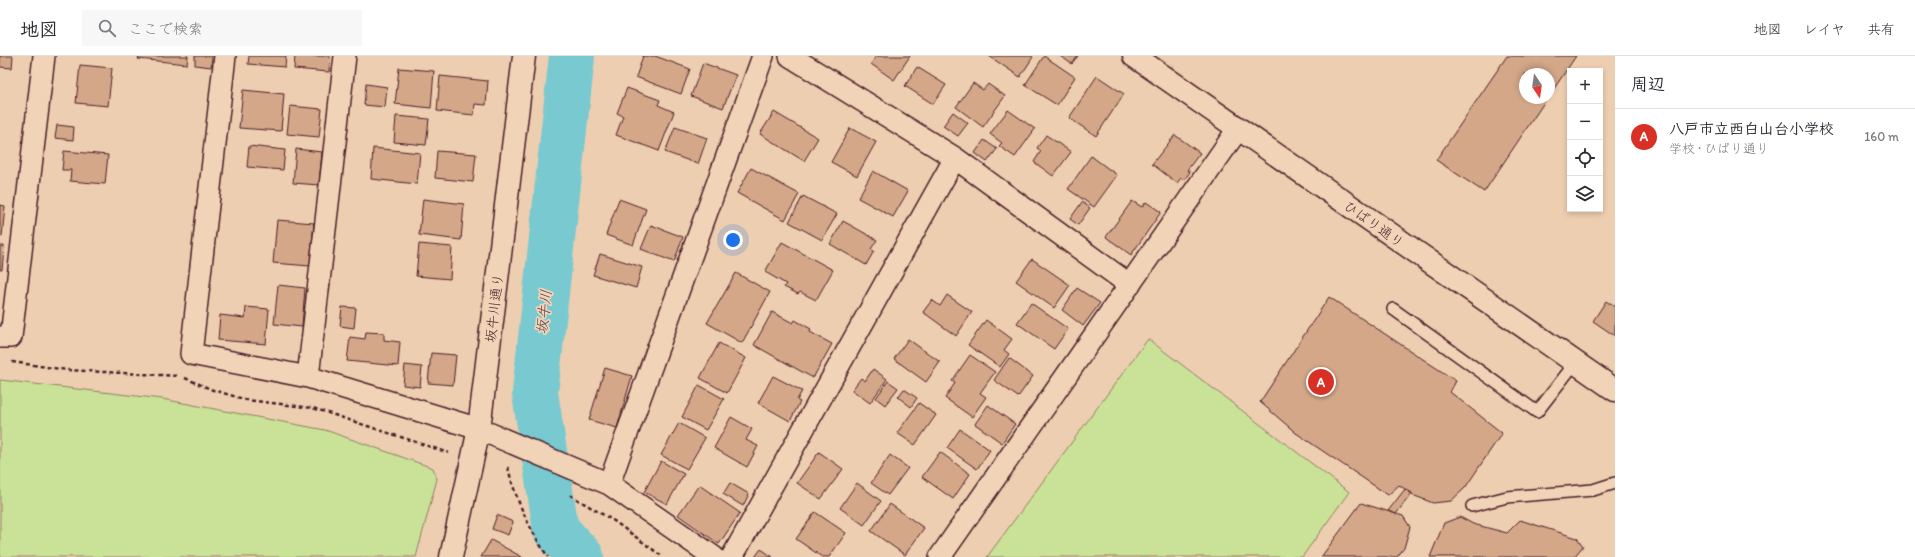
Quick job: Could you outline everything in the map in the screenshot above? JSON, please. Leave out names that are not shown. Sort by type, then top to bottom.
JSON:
[{"type":"street","points":[[0,337],[11,337],[44,56]]},
{"type":"street","points":[[225,56],[191,354],[308,377],[479,429],[608,484],[714,557]]},
{"type":"street","points":[[308,377],[345,56]]},
{"type":"street","name":"坂牛川通り","points":[[451,557],[479,429],[524,56]]},
{"type":"street","points":[[608,484],[763,56]]},
{"type":"street","points":[[790,56],[955,158],[1130,285]]},
{"type":"street","name":"ひばり通り","points":[[1134,56],[1615,390]]},
{"type":"street","points":[[940,557],[1238,129]]},
{"type":"street","points":[[732,557],[955,158]]},
{"type":"lane","points":[[1393,309],[1537,412],[1575,363]]},
{"type":"lane","points":[[1472,506],[1507,497],[1593,490],[1615,483]]},
{"type":"path","points":[[4,360],[67,370],[177,375],[213,390],[247,400],[313,408],[456,455]]},
{"type":"path","points":[[502,465],[508,466],[515,470]]},
{"type":"path","points":[[508,466],[511,482],[529,525],[548,557]]},
{"type":"path","points":[[563,492],[614,521],[663,557]]},
{"type":"green space","points":[[1148,339],[1349,492],[1302,557],[987,557]]},
{"type":"green space","points":[[0,380],[162,399],[325,430],[433,468],[437,479],[416,557],[0,557]]},
{"type":"building","points":[[0,56],[13,56],[12,68],[0,67]]},
{"type":"building","points":[[139,56],[188,56],[187,64],[138,59]]},
{"type":"building","points":[[195,56],[212,56],[211,67],[195,65]]},
{"type":"building","points":[[249,56],[286,56],[285,67],[248,64]]},
{"type":"building","points":[[295,56],[330,56],[329,72],[294,69]]},
{"type":"building","points":[[643,56],[655,56],[690,69],[681,94],[636,77]]},
{"type":"building","points":[[876,56],[910,56],[894,80],[871,64]]},
{"type":"building","points":[[989,56],[1031,56],[1033,57],[1020,77]]},
{"type":"building","points":[[1044,56],[1075,77],[1057,105],[1025,85]]},
{"type":"building","points":[[1060,56],[1078,56],[1072,64]]},
{"type":"building","points":[[1507,56],[1576,56],[1555,87],[1555,68],[1519,68],[1519,104],[1543,104],[1484,192],[1436,160]]},
{"type":"building","points":[[703,63],[736,75],[723,108],[691,96]]},
{"type":"building","points":[[80,65],[112,68],[108,106],[76,103]]},
{"type":"building","points":[[917,67],[946,85],[933,104],[905,86]]},
{"type":"building","points":[[399,68],[434,71],[431,108],[395,104]]},
{"type":"building","points":[[440,76],[488,81],[486,105],[475,104],[474,115],[437,111]]},
{"type":"building","points":[[1097,76],[1124,94],[1096,136],[1069,118]]},
{"type":"building","points":[[973,83],[983,90],[988,84],[1005,96],[983,127],[956,107]]},
{"type":"building","points":[[366,84],[387,87],[385,107],[364,105]]},
{"type":"building","points":[[627,88],[660,100],[658,105],[674,112],[659,151],[616,135],[623,116],[617,113]]},
{"type":"building","points":[[243,90],[284,94],[281,131],[239,128]]},
{"type":"building","points":[[290,106],[322,109],[319,137],[287,134]]},
{"type":"building","points":[[1008,110],[1035,129],[1015,157],[999,146],[1002,143],[990,134]]},
{"type":"building","points":[[774,112],[818,138],[804,161],[760,134]]},
{"type":"building","points":[[953,112],[968,123],[958,136],[943,126]]},
{"type":"building","points":[[396,116],[429,119],[426,145],[394,142]]},
{"type":"building","points":[[57,125],[74,127],[73,140],[55,138]]},
{"type":"building","points":[[675,127],[707,138],[698,164],[665,152]]},
{"type":"building","points":[[850,128],[876,142],[857,176],[831,162]]},
{"type":"building","points":[[1046,135],[1071,152],[1053,176],[1034,162],[1041,151],[1037,148]]},
{"type":"building","points":[[1175,135],[1200,153],[1187,170],[1190,172],[1184,180],[1181,178],[1177,183],[1152,164]]},
{"type":"building","points":[[984,140],[997,149],[987,162],[975,153]]},
{"type":"building","points":[[249,146],[285,150],[283,170],[247,167]]},
{"type":"building","points":[[373,148],[420,153],[417,184],[371,179]]},
{"type":"building","points":[[296,149],[322,152],[319,185],[293,183]]},
{"type":"building","points":[[64,151],[108,155],[105,184],[70,181],[71,170],[62,170]]},
{"type":"building","points":[[437,151],[476,154],[473,182],[435,178]]},
{"type":"building","points":[[1091,156],[1117,175],[1094,207],[1068,189]]},
{"type":"building","points":[[751,168],[799,194],[785,220],[737,193]]},
{"type":"building","points":[[873,171],[908,191],[893,217],[858,198]]},
{"type":"building","points":[[803,196],[837,214],[822,240],[789,222]]},
{"type":"building","points":[[423,199],[464,204],[461,240],[419,235]]},
{"type":"building","points":[[619,199],[646,209],[633,245],[606,235]]},
{"type":"building","points":[[1132,201],[1142,207],[1146,202],[1161,212],[1131,255],[1106,237]]},
{"type":"building","points":[[1082,202],[1090,208],[1078,225],[1070,219]]},
{"type":"building","points":[[0,205],[5,206],[2,237],[0,236]]},
{"type":"building","points":[[277,220],[314,223],[310,266],[273,263]]},
{"type":"building","points":[[843,221],[877,240],[871,249],[874,251],[866,265],[830,244]]},
{"type":"building","points":[[651,225],[683,237],[674,262],[641,249]]},
{"type":"building","points":[[782,242],[833,270],[816,300],[800,292],[798,294],[784,287],[786,284],[765,272]]},
{"type":"building","points":[[419,244],[452,247],[450,279],[416,276]]},
{"type":"building","points":[[0,246],[4,246],[2,270],[0,270]]},
{"type":"building","points":[[600,254],[642,267],[636,288],[593,275]]},
{"type":"building","points":[[1032,259],[1070,285],[1054,308],[1016,281]]},
{"type":"building","points":[[736,273],[770,292],[742,343],[707,323]]},
{"type":"building","points":[[278,285],[305,288],[302,327],[274,324]]},
{"type":"building","points":[[1077,288],[1100,303],[1083,326],[1062,310]]},
{"type":"building","points":[[947,295],[972,312],[956,336],[923,312],[932,300],[940,306]]},
{"type":"building","points":[[1329,297],[1456,381],[1450,392],[1502,433],[1465,488],[1451,501],[1433,503],[1415,496],[1399,485],[1388,495],[1296,433],[1260,402]]},
{"type":"building","points":[[1606,301],[1615,307],[1615,336],[1593,321]]},
{"type":"building","points":[[1031,303],[1068,329],[1054,349],[1017,323]]},
{"type":"building","points":[[246,307],[269,309],[266,344],[218,340],[220,315],[245,318]]},
{"type":"building","points":[[342,307],[356,308],[354,328],[340,326]]},
{"type":"building","points":[[772,312],[793,323],[795,320],[811,329],[810,332],[832,344],[813,378],[754,345]]},
{"type":"building","points":[[986,320],[1012,339],[1004,350],[1009,354],[1000,367],[968,345]]},
{"type":"building","points":[[366,332],[384,333],[384,340],[400,342],[398,366],[347,361],[350,337],[365,339]]},
{"type":"building","points":[[908,339],[940,362],[926,382],[894,359]]},
{"type":"building","points":[[719,343],[746,358],[727,393],[700,378]]},
{"type":"building","points":[[431,353],[456,355],[453,385],[428,383]]},
{"type":"building","points":[[970,355],[995,372],[980,393],[986,397],[972,417],[945,398],[955,383],[952,381]]},
{"type":"building","points":[[1009,358],[1033,376],[1018,397],[994,380]]},
{"type":"building","points":[[405,365],[422,367],[420,387],[403,385]]},
{"type":"building","points":[[605,368],[632,376],[617,428],[589,420]]},
{"type":"building","points":[[873,369],[887,379],[870,403],[852,390],[861,378],[865,381]]},
{"type":"building","points":[[773,376],[802,391],[797,400],[800,402],[790,421],[758,403]]},
{"type":"building","points":[[888,381],[898,388],[885,405],[876,398]]},
{"type":"building","points":[[699,385],[724,399],[706,430],[682,417]]},
{"type":"building","points":[[904,389],[917,398],[911,407],[898,397]]},
{"type":"building","points":[[919,403],[936,415],[915,445],[897,433]]},
{"type":"building","points":[[988,405],[1015,424],[1002,443],[975,424]]},
{"type":"building","points":[[731,417],[752,429],[746,440],[758,446],[747,467],[714,448]]},
{"type":"building","points":[[679,423],[705,438],[687,469],[661,455]]},
{"type":"building","points":[[960,429],[990,450],[977,469],[947,448]]},
{"type":"building","points":[[819,452],[843,469],[821,499],[797,483]]},
{"type":"building","points":[[940,452],[970,474],[953,499],[922,477]]},
{"type":"building","points":[[890,455],[908,468],[888,495],[871,483]]},
{"type":"building","points":[[661,461],[684,474],[667,504],[644,492]]},
{"type":"building","points":[[730,483],[749,494],[743,506],[723,494]]},
{"type":"building","points":[[857,483],[881,501],[864,525],[840,508]]},
{"type":"building","points":[[699,485],[740,513],[719,544],[678,515]]},
{"type":"building","points":[[1405,489],[1412,493],[1396,514],[1388,511]]},
{"type":"building","points":[[1361,503],[1403,516],[1410,527],[1404,548],[1397,557],[1321,557]]},
{"type":"building","points":[[890,504],[924,528],[905,555],[871,531]]},
{"type":"building","points":[[815,512],[846,533],[829,557],[822,557],[796,539]]},
{"type":"building","points":[[497,515],[513,522],[508,535],[492,529]]},
{"type":"building","points":[[1460,517],[1473,524],[1507,533],[1520,520],[1577,538],[1583,546],[1574,557],[1430,557],[1444,523]]},
{"type":"building","points":[[491,540],[522,557],[481,557]]},
{"type":"building","points":[[761,549],[773,557],[755,557]]},
{"type":"waterway","name":"坂牛川","points":[[572,56],[535,393],[556,530],[581,557]]},
{"type":"place","name":"八戸市立西白山台小学校","points":[[1321,382]]}]
